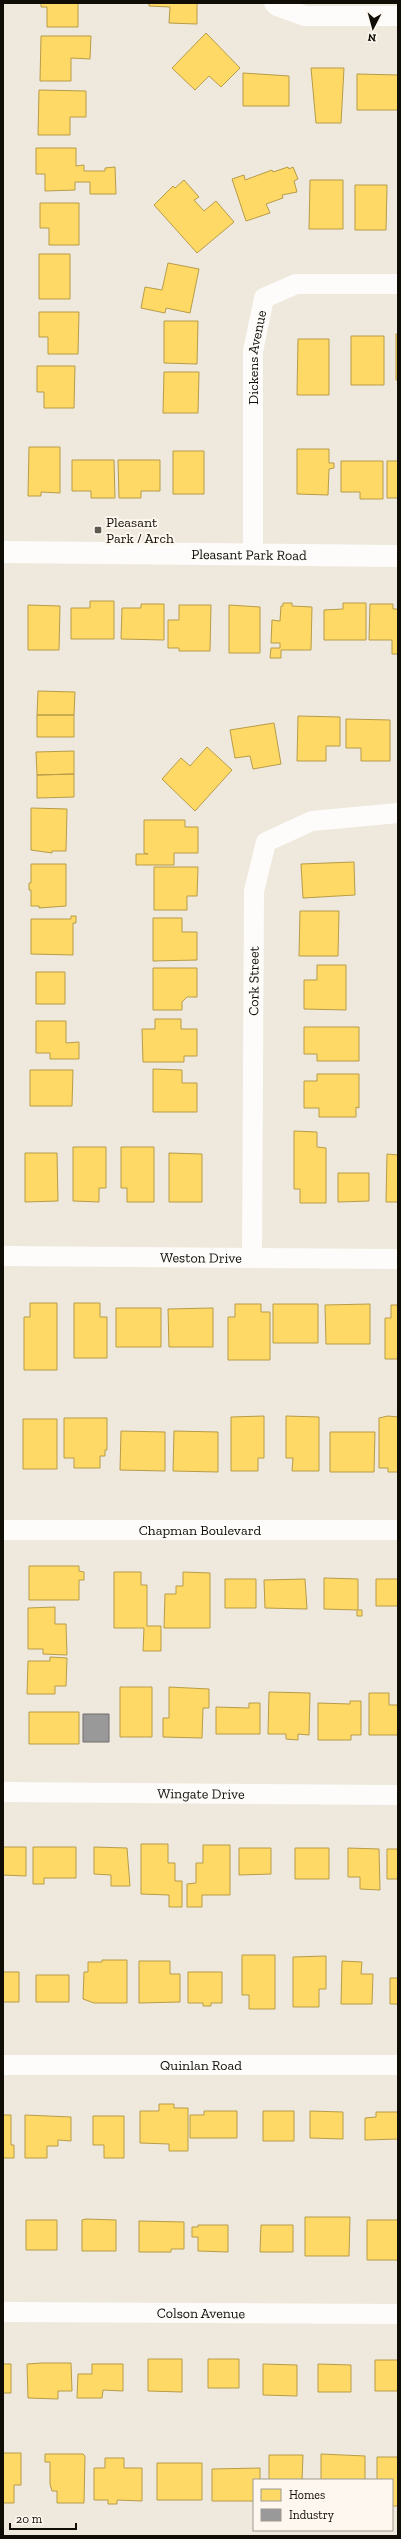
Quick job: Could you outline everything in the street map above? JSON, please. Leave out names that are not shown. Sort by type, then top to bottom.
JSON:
[{"type":"street","points":[[274,3],[277,6],[305,16],[398,16]]},
{"type":"street","name":"Dickens Avenue","points":[[253,554],[253,351],[264,298],[296,284],[398,284]]},
{"type":"street","name":"Pleasant Park Road","points":[[3,552],[398,556]]},
{"type":"street","name":"Cork Street","points":[[252,1258],[254,891],[266,842],[312,821],[398,813]]},
{"type":"street","name":"Weston Drive","points":[[3,1256],[398,1259]]},
{"type":"street","name":"Chapman Boulevard","points":[[3,1530],[398,1530]]},
{"type":"street","name":"Wingate Drive","points":[[3,1792],[398,1795]]},
{"type":"street","name":"Quinlan Road","points":[[3,2065],[398,2065]]},
{"type":"street","name":"Colson Avenue","points":[[3,2312],[398,2314]]},
{"type":"building: Homes","points":[[41,3],[78,3],[78,27],[47,27],[47,7],[41,7]]},
{"type":"building: Homes","points":[[149,3],[197,3],[197,24],[169,23],[170,7],[149,6]]},
{"type":"building: Homes","points":[[206,33],[240,68],[221,87],[209,76],[195,90],[172,68]]},
{"type":"building: Homes","points":[[41,36],[91,36],[90,59],[71,58],[71,81],[40,81]]},
{"type":"building: Homes","points":[[311,68],[344,68],[341,123],[316,123]]},
{"type":"building: Homes","points":[[243,73],[289,76],[289,106],[243,106]]},
{"type":"building: Homes","points":[[357,74],[398,75],[398,110],[357,110]]},
{"type":"building: Homes","points":[[39,90],[86,91],[86,117],[70,117],[70,135],[38,135]]},
{"type":"building: Homes","points":[[36,148],[76,148],[76,166],[84,165],[84,171],[105,171],[105,168],[115,167],[116,194],[90,194],[90,182],[75,182],[75,190],[45,191],[45,174],[36,174]]},
{"type":"building: Homes","points":[[288,167],[289,169],[293,167],[298,179],[294,181],[297,192],[282,195],[283,198],[266,204],[270,213],[246,221],[232,179],[244,175],[245,180],[272,170],[273,172]]},
{"type":"building: Homes","points":[[184,180],[199,197],[194,200],[204,211],[216,201],[234,222],[197,253],[154,205],[173,186],[175,188]]},
{"type":"building: Homes","points":[[310,180],[343,180],[343,229],[309,229]]},
{"type":"building: Homes","points":[[355,185],[387,185],[386,230],[355,230]]},
{"type":"building: Homes","points":[[40,203],[79,203],[79,245],[49,245],[49,228],[40,228]]},
{"type":"building: Homes","points":[[39,254],[70,254],[70,299],[39,299]]},
{"type":"building: Homes","points":[[168,263],[199,269],[190,313],[166,308],[165,313],[141,308],[145,287],[162,290]]},
{"type":"building: Homes","points":[[39,312],[79,312],[78,354],[48,354],[48,337],[39,337]]},
{"type":"building: Homes","points":[[164,321],[198,321],[197,364],[164,363]]},
{"type":"building: Homes","points":[[396,334],[398,334],[398,380],[396,380]]},
{"type":"building: Homes","points":[[351,336],[384,336],[384,385],[351,385]]},
{"type":"building: Homes","points":[[298,339],[329,339],[329,395],[297,395]]},
{"type":"building: Homes","points":[[37,366],[75,366],[74,408],[44,408],[44,392],[37,392]]},
{"type":"building: Homes","points":[[164,372],[199,372],[198,413],[163,413]]},
{"type":"building: Homes","points":[[29,447],[60,447],[60,493],[41,492],[41,496],[28,496]]},
{"type":"building: Homes","points":[[297,449],[329,449],[329,463],[334,463],[334,468],[329,469],[328,495],[297,494]]},
{"type":"building: Homes","points":[[173,451],[204,451],[204,494],[173,494]]},
{"type":"building: Homes","points":[[72,460],[114,460],[115,498],[91,498],[91,491],[72,491]]},
{"type":"building: Homes","points":[[118,460],[160,460],[160,491],[141,491],[141,498],[119,498]]},
{"type":"building: Homes","points":[[341,461],[383,461],[383,499],[360,499],[360,492],[341,492]]},
{"type":"building: Homes","points":[[387,461],[398,461],[398,498],[387,498]]},
{"type":"building: Homes","points":[[90,601],[114,601],[114,639],[71,639],[71,608],[90,608]]},
{"type":"building: Homes","points":[[283,603],[292,603],[292,606],[312,607],[311,650],[281,650],[281,658],[270,658],[271,648],[280,648],[280,643],[271,643],[272,620],[280,621],[281,606],[283,606]]},
{"type":"building: Homes","points":[[343,603],[366,603],[366,640],[324,640],[324,610],[343,609]]},
{"type":"building: Homes","points":[[141,604],[164,604],[164,640],[121,639],[122,608],[141,608]]},
{"type":"building: Homes","points":[[370,604],[393,604],[393,609],[398,609],[398,654],[392,654],[392,640],[369,640]]},
{"type":"building: Homes","points":[[28,605],[60,606],[59,650],[28,650]]},
{"type":"building: Homes","points":[[179,605],[211,605],[210,651],[179,651],[179,648],[168,648],[168,620],[179,620]]},
{"type":"building: Homes","points":[[229,605],[260,607],[260,653],[229,653]]},
{"type":"building: Homes","points":[[38,691],[75,692],[74,715],[37,715]]},
{"type":"building: Homes","points":[[37,715],[74,715],[74,737],[37,737]]},
{"type":"building: Homes","points":[[298,716],[340,717],[340,746],[326,746],[326,761],[297,761]]},
{"type":"building: Homes","points":[[346,719],[390,720],[390,761],[361,761],[361,748],[346,748]]},
{"type":"building: Homes","points":[[274,723],[281,764],[253,769],[250,756],[235,758],[230,730]]},
{"type":"building: Homes","points":[[207,747],[232,770],[195,811],[162,779],[181,758],[190,766]]},
{"type":"building: Homes","points":[[74,751],[74,774],[37,775],[36,752]]},
{"type":"building: Homes","points":[[74,774],[74,797],[37,798],[37,775]]},
{"type":"building: Homes","points":[[31,808],[67,809],[66,851],[52,851],[52,853],[31,850]]},
{"type":"building: Homes","points":[[144,820],[185,820],[185,827],[198,827],[198,853],[174,853],[174,865],[136,865],[136,854],[148,854],[144,853]]},
{"type":"building: Homes","points":[[354,862],[355,895],[303,898],[301,864]]},
{"type":"building: Homes","points":[[31,864],[66,864],[66,906],[39,908],[39,906],[31,906],[31,890],[29,890],[29,883],[31,883]]},
{"type":"building: Homes","points":[[154,867],[198,867],[197,896],[187,896],[187,910],[154,910]]},
{"type":"building: Homes","points":[[300,911],[339,911],[338,956],[299,956]]},
{"type":"building: Homes","points":[[71,916],[76,916],[76,923],[73,923],[73,955],[31,954],[31,919],[71,919]]},
{"type":"building: Homes","points":[[153,918],[182,918],[182,932],[197,932],[197,960],[153,961]]},
{"type":"building: Homes","points":[[317,965],[346,965],[346,1010],[304,1009],[304,980],[317,980]]},
{"type":"building: Homes","points":[[153,968],[197,968],[197,997],[187,997],[182,1002],[182,1010],[153,1010]]},
{"type":"building: Homes","points":[[36,972],[65,972],[65,1004],[36,1004]]},
{"type":"building: Homes","points":[[155,1019],[181,1019],[181,1029],[197,1029],[197,1056],[184,1056],[184,1062],[143,1062],[142,1029],[155,1029]]},
{"type":"building: Homes","points":[[36,1021],[66,1021],[66,1043],[79,1042],[79,1059],[50,1059],[50,1053],[36,1053]]},
{"type":"building: Homes","points":[[304,1027],[359,1027],[359,1061],[317,1061],[317,1054],[304,1054]]},
{"type":"building: Homes","points":[[153,1069],[182,1070],[182,1083],[197,1083],[197,1112],[153,1112]]},
{"type":"building: Homes","points":[[30,1070],[73,1070],[72,1106],[30,1106]]},
{"type":"building: Homes","points":[[317,1074],[359,1074],[359,1108],[356,1107],[356,1117],[319,1117],[319,1108],[304,1108],[304,1081],[317,1081]]},
{"type":"building: Homes","points":[[294,1131],[317,1132],[317,1147],[326,1148],[326,1203],[300,1203],[300,1189],[294,1189]]},
{"type":"building: Homes","points":[[73,1147],[106,1147],[106,1188],[99,1188],[99,1202],[73,1201]]},
{"type":"building: Homes","points":[[121,1147],[154,1147],[154,1202],[127,1202],[127,1188],[121,1188]]},
{"type":"building: Homes","points":[[25,1153],[57,1153],[58,1201],[25,1202]]},
{"type":"building: Homes","points":[[169,1153],[202,1154],[202,1202],[169,1202]]},
{"type":"building: Homes","points":[[387,1154],[398,1155],[398,1202],[386,1202]]},
{"type":"building: Homes","points":[[338,1173],[369,1173],[369,1201],[338,1202]]},
{"type":"building: Homes","points":[[30,1303],[57,1303],[57,1370],[24,1370],[24,1317],[30,1317]]},
{"type":"building: Homes","points":[[74,1303],[100,1303],[100,1317],[107,1317],[107,1358],[74,1358]]},
{"type":"building: Homes","points":[[235,1304],[261,1304],[261,1312],[270,1312],[270,1360],[228,1360],[228,1317],[235,1317]]},
{"type":"building: Homes","points":[[273,1304],[318,1304],[318,1343],[273,1343]]},
{"type":"building: Homes","points":[[370,1304],[370,1344],[326,1344],[325,1305]]},
{"type":"building: Homes","points":[[391,1305],[398,1305],[398,1359],[385,1359],[385,1318],[391,1318]]},
{"type":"building: Homes","points":[[116,1308],[161,1308],[161,1347],[116,1347]]},
{"type":"building: Homes","points":[[213,1308],[213,1347],[169,1347],[168,1309]]},
{"type":"building: Homes","points":[[264,1416],[264,1458],[258,1458],[258,1471],[231,1471],[231,1417]]},
{"type":"building: Homes","points":[[286,1416],[319,1417],[319,1471],[292,1471],[293,1458],[286,1458]]},
{"type":"building: Homes","points":[[388,1416],[398,1417],[398,1472],[388,1472],[388,1468],[379,1468],[379,1418]]},
{"type":"building: Homes","points":[[64,1418],[107,1418],[107,1450],[105,1450],[105,1456],[100,1456],[100,1468],[74,1468],[74,1458],[64,1458]]},
{"type":"building: Homes","points":[[23,1419],[57,1419],[57,1469],[23,1469]]},
{"type":"building: Homes","points":[[121,1431],[165,1432],[165,1471],[120,1470]]},
{"type":"building: Homes","points":[[174,1431],[218,1432],[218,1472],[173,1471]]},
{"type":"building: Homes","points":[[330,1432],[375,1432],[374,1472],[330,1472]]},
{"type":"building: Homes","points":[[29,1566],[79,1566],[79,1571],[84,1572],[84,1580],[79,1580],[79,1600],[29,1600]]},
{"type":"building: Homes","points":[[114,1572],[141,1572],[141,1585],[147,1585],[147,1626],[161,1626],[161,1651],[143,1651],[144,1628],[114,1628]]},
{"type":"building: Homes","points":[[183,1572],[210,1573],[210,1628],[164,1628],[165,1594],[176,1594],[176,1586],[183,1586]]},
{"type":"building: Homes","points":[[324,1578],[358,1579],[358,1610],[362,1610],[362,1616],[357,1616],[357,1610],[324,1609]]},
{"type":"building: Homes","points":[[225,1579],[256,1579],[256,1608],[225,1608]]},
{"type":"building: Homes","points":[[305,1579],[307,1609],[265,1608],[264,1580]]},
{"type":"building: Homes","points":[[376,1579],[398,1579],[398,1606],[376,1606]]},
{"type":"building: Homes","points":[[55,1607],[55,1624],[66,1624],[67,1655],[43,1654],[43,1649],[28,1649],[28,1608]]},
{"type":"building: Homes","points":[[50,1657],[67,1658],[66,1686],[55,1686],[55,1694],[27,1694],[28,1661],[50,1661]]},
{"type":"building: Homes","points":[[120,1687],[152,1687],[152,1737],[120,1737]]},
{"type":"building: Homes","points":[[169,1687],[209,1689],[209,1708],[203,1708],[202,1738],[163,1737],[163,1718],[169,1718]]},
{"type":"building: Homes","points":[[269,1692],[310,1693],[309,1735],[298,1734],[298,1740],[286,1739],[286,1734],[268,1734]]},
{"type":"building: Homes","points":[[369,1693],[389,1693],[389,1705],[398,1705],[398,1735],[369,1735]]},
{"type":"building: Homes","points":[[350,1701],[361,1701],[361,1735],[351,1735],[351,1740],[318,1740],[318,1703],[350,1704]]},
{"type":"building: Homes","points":[[249,1703],[260,1703],[260,1734],[216,1734],[216,1707],[249,1708]]},
{"type":"building: Homes","points":[[29,1712],[79,1712],[79,1744],[29,1744]]},
{"type":"building: Homes","points":[[141,1844],[168,1844],[168,1863],[175,1863],[175,1881],[182,1881],[182,1907],[169,1907],[169,1895],[141,1894]]},
{"type":"building: Homes","points":[[203,1845],[230,1845],[230,1895],[202,1895],[202,1907],[187,1907],[187,1884],[196,1883],[196,1863],[203,1863]]},
{"type":"building: Homes","points":[[3,1847],[26,1847],[26,1876],[3,1875]]},
{"type":"building: Homes","points":[[33,1847],[76,1847],[76,1878],[44,1878],[44,1884],[33,1884]]},
{"type":"building: Homes","points":[[94,1847],[127,1848],[130,1886],[111,1886],[111,1875],[94,1874]]},
{"type":"building: Homes","points":[[239,1848],[271,1848],[271,1874],[239,1875]]},
{"type":"building: Homes","points":[[295,1848],[329,1848],[329,1879],[295,1879]]},
{"type":"building: Homes","points":[[348,1848],[379,1849],[380,1890],[360,1889],[360,1877],[348,1877]]},
{"type":"building: Homes","points":[[387,1849],[398,1849],[398,1879],[387,1879]]},
{"type":"building: Homes","points":[[242,1955],[275,1955],[275,2009],[249,2009],[249,1995],[242,1995]]},
{"type":"building: Homes","points":[[326,1956],[326,1989],[319,1989],[319,2007],[293,2007],[293,1957]]},
{"type":"building: Homes","points":[[102,1960],[127,1960],[127,2003],[94,2003],[83,1999],[84,1972],[88,1972],[88,1962],[102,1962]]},
{"type":"building: Homes","points":[[139,1961],[170,1961],[170,1974],[180,1974],[180,2002],[139,2003]]},
{"type":"building: Homes","points":[[342,1961],[362,1962],[361,1974],[373,1974],[372,2004],[341,2004]]},
{"type":"building: Homes","points":[[3,1972],[19,1972],[19,2002],[3,2002]]},
{"type":"building: Homes","points":[[188,1972],[222,1972],[222,2003],[211,2003],[211,2006],[203,2006],[203,2003],[188,2003]]},
{"type":"building: Homes","points":[[36,1975],[69,1975],[69,2002],[36,2002]]},
{"type":"building: Homes","points":[[390,1978],[398,1978],[398,2004],[390,2004]]},
{"type":"building: Homes","points":[[159,2104],[174,2104],[174,2108],[188,2108],[188,2151],[169,2151],[169,2144],[140,2143],[140,2111],[159,2111]]},
{"type":"building: Homes","points":[[204,2111],[237,2111],[237,2138],[190,2138],[190,2115],[204,2115]]},
{"type":"building: Homes","points":[[263,2111],[294,2111],[294,2141],[263,2141]]},
{"type":"building: Homes","points":[[310,2111],[343,2112],[343,2139],[310,2138]]},
{"type":"building: Homes","points":[[376,2112],[398,2112],[398,2139],[365,2140],[365,2118],[376,2117]]},
{"type":"building: Homes","points":[[3,2115],[11,2115],[11,2145],[14,2145],[14,2158],[3,2158]]},
{"type":"building: Homes","points":[[25,2115],[71,2117],[71,2141],[58,2140],[58,2146],[47,2146],[47,2158],[25,2158]]},
{"type":"building: Homes","points":[[93,2116],[124,2116],[124,2158],[104,2158],[104,2145],[93,2145]]},
{"type":"building: Homes","points":[[305,2217],[350,2217],[349,2256],[305,2256]]},
{"type":"building: Homes","points":[[26,2220],[57,2220],[57,2250],[26,2250]]},
{"type":"building: Homes","points":[[82,2220],[116,2220],[116,2251],[82,2251]]},
{"type":"building: Homes","points":[[367,2220],[398,2220],[398,2260],[367,2260]]},
{"type":"building: Homes","points":[[139,2221],[184,2222],[184,2249],[171,2249],[171,2252],[139,2252]]},
{"type":"building: Homes","points":[[198,2225],[228,2225],[228,2252],[198,2251],[198,2237],[192,2237],[192,2227],[198,2227]]},
{"type":"building: Homes","points":[[261,2225],[293,2225],[293,2252],[260,2252]]},
{"type":"building: Homes","points":[[148,2359],[182,2359],[182,2392],[148,2391]]},
{"type":"building: Homes","points":[[208,2359],[239,2359],[239,2388],[208,2388]]},
{"type":"building: Homes","points":[[375,2360],[398,2360],[398,2391],[375,2391]]},
{"type":"building: Homes","points":[[71,2363],[72,2391],[58,2391],[58,2399],[28,2398],[27,2364]]},
{"type":"building: Homes","points":[[3,2364],[11,2364],[11,2393],[3,2393]]},
{"type":"building: Homes","points":[[92,2364],[123,2364],[123,2391],[103,2390],[102,2398],[77,2398],[78,2374],[92,2374]]},
{"type":"building: Homes","points":[[263,2364],[297,2365],[297,2396],[263,2395]]},
{"type":"building: Homes","points":[[318,2364],[351,2365],[351,2392],[318,2392]]},
{"type":"building: Homes","points":[[3,2453],[21,2453],[21,2485],[14,2485],[14,2503],[3,2503]]},
{"type":"building: Homes","points":[[45,2454],[83,2454],[85,2456],[84,2503],[57,2503],[57,2491],[52,2491],[50,2484],[50,2462],[45,2462]]},
{"type":"building: Homes","points":[[321,2454],[365,2456],[365,2479],[321,2479]]},
{"type":"building: Homes","points":[[269,2455],[303,2455],[302,2479],[269,2479]]},
{"type":"building: Homes","points":[[377,2457],[398,2457],[398,2506],[393,2506],[393,2479],[377,2479]]},
{"type":"building: Homes","points":[[105,2458],[124,2458],[124,2468],[142,2468],[142,2501],[117,2500],[117,2504],[108,2504],[108,2500],[94,2500],[94,2468],[105,2468]]},
{"type":"building: Homes","points":[[157,2463],[202,2463],[202,2500],[157,2500]]},
{"type":"building: Homes","points":[[260,2468],[260,2479],[253,2479],[253,2501],[212,2501],[212,2469]]},
{"type":"building: Industry","points":[[83,1714],[109,1714],[109,1742],[83,1742]]},
{"type":"place","name":"Pleasant Park / Arch","points":[[98,530]]}]
